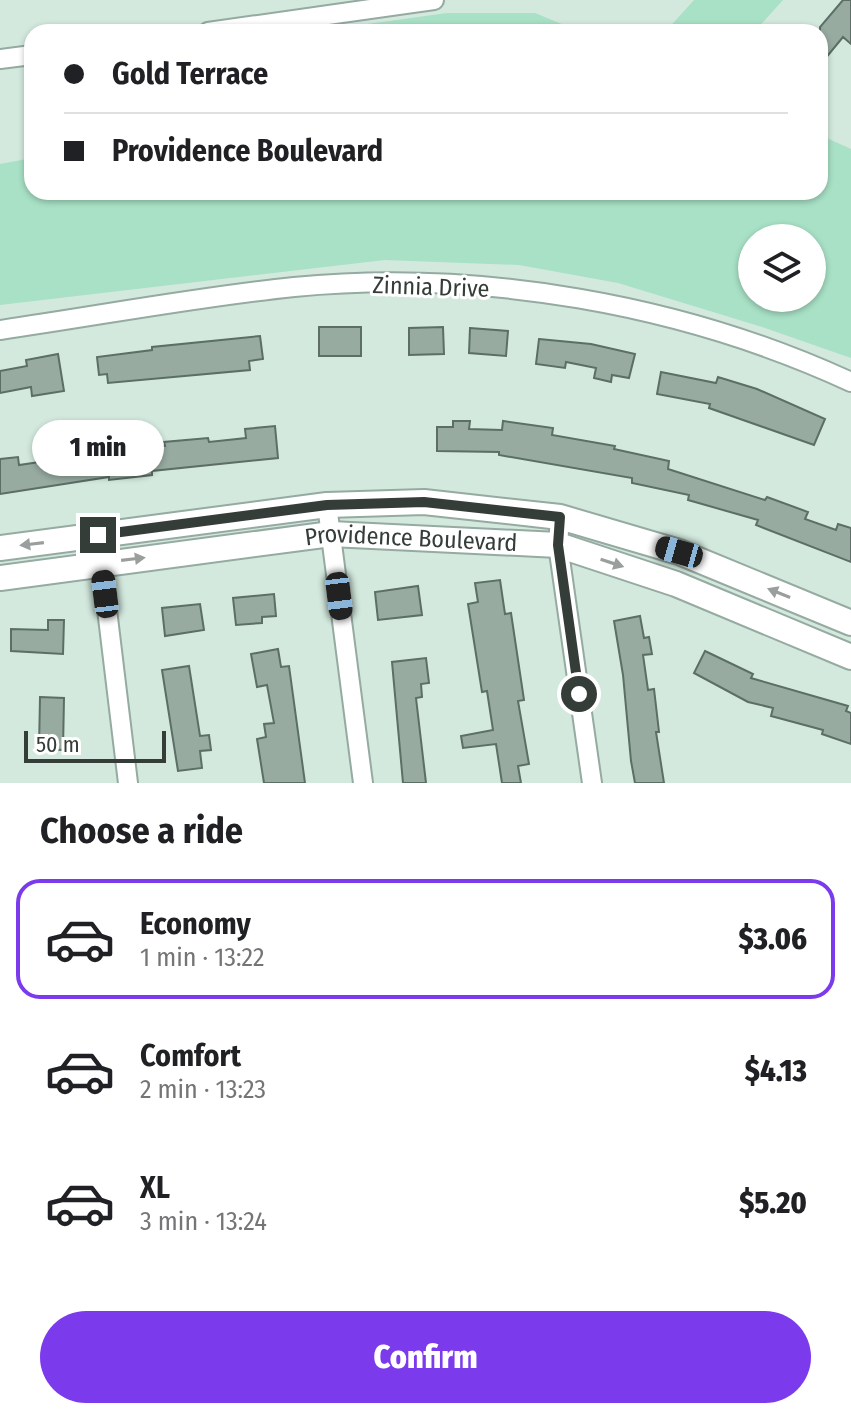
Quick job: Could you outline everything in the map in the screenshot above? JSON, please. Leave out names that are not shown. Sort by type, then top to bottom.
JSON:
[{"type":"main road","name":"Providence Boulevard","points":[[0,548],[327,505],[424,502],[560,517],[679,552],[851,623]]},
{"type":"main road","name":"Providence Boulevard","points":[[0,578],[331,534],[558,545],[676,584],[851,657]]},
{"type":"street","points":[[264,24],[434,0]]},
{"type":"street","points":[[0,59],[24,56]]},
{"type":"street","name":"Zinnia Drive","points":[[0,330],[296,287],[412,283],[507,289],[622,307],[710,328],[800,358],[851,382]]},
{"type":"street","points":[[327,505],[363,783]]},
{"type":"street","points":[[560,517],[558,545],[592,783]]},
{"type":"street","points":[[98,535],[128,783]]},
{"type":"green space","points":[[694,0],[783,0],[761,24],[672,24]]},
{"type":"green space","points":[[447,13],[535,13],[562,24],[367,24]]},
{"type":"green space","points":[[828,139],[851,149],[851,358],[618,283],[519,265],[385,260],[0,305],[0,164],[24,160],[24,200],[828,200]]},
{"type":"building","points":[[843,0],[851,0],[851,44],[843,37],[828,55],[828,24],[823,24]]},
{"type":"building","points":[[319,327],[361,327],[361,356],[319,356]]},
{"type":"building","points":[[443,327],[444,354],[409,355],[409,328]]},
{"type":"building","points":[[470,328],[508,331],[506,356],[469,353]]},
{"type":"building","points":[[260,336],[263,359],[249,361],[250,370],[108,383],[107,374],[99,375],[97,357],[152,350],[152,347]]},
{"type":"building","points":[[539,339],[591,344],[635,354],[629,378],[612,375],[611,382],[594,378],[596,368],[566,362],[565,368],[536,364]]},
{"type":"building","points":[[58,354],[64,391],[32,396],[31,387],[0,393],[0,371],[27,366],[26,360]]},
{"type":"building","points":[[661,372],[716,383],[718,377],[757,389],[825,419],[814,445],[709,408],[710,404],[657,394]]},
{"type":"building","points":[[453,421],[470,421],[469,429],[502,430],[503,421],[553,428],[552,435],[615,446],[614,449],[669,461],[668,469],[765,500],[767,497],[808,512],[805,519],[836,530],[838,524],[851,528],[851,562],[756,525],[758,520],[688,500],[689,495],[632,483],[632,478],[499,455],[499,452],[437,451],[437,427],[453,427]]},
{"type":"building","points":[[275,426],[278,458],[152,471],[152,475],[109,480],[109,477],[0,494],[0,459],[18,457],[19,465],[60,459],[59,452],[85,449],[87,460],[120,456],[120,451],[165,446],[164,442],[246,438],[245,429]]},
{"type":"building","points":[[500,580],[505,614],[511,613],[524,700],[518,701],[529,764],[518,766],[521,783],[502,783],[496,744],[463,748],[461,736],[493,730],[487,691],[482,692],[468,604],[478,602],[475,583]]},
{"type":"building","points":[[418,586],[422,615],[378,620],[375,592]]},
{"type":"building","points":[[274,594],[276,616],[262,617],[262,623],[236,625],[233,598]]},
{"type":"building","points":[[200,604],[204,630],[165,636],[162,608]]},
{"type":"building","points":[[640,616],[644,638],[649,637],[652,654],[643,655],[648,690],[654,689],[659,732],[656,732],[664,783],[635,783],[631,761],[623,675],[614,621]]},
{"type":"building","points":[[48,620],[64,620],[63,654],[11,651],[11,629],[48,630]]},
{"type":"building","points":[[278,649],[281,667],[289,666],[305,783],[264,783],[257,739],[266,737],[264,724],[274,723],[267,685],[257,687],[251,654]]},
{"type":"building","points":[[705,651],[753,674],[751,678],[848,706],[846,711],[851,713],[851,744],[822,734],[823,730],[771,716],[773,708],[748,702],[694,673]]},
{"type":"building","points":[[426,658],[429,683],[421,684],[422,697],[416,698],[426,783],[403,783],[392,662]]},
{"type":"building","points":[[189,666],[200,736],[209,735],[211,750],[200,751],[202,768],[178,771],[162,670]]},
{"type":"building","points":[[40,697],[64,698],[63,750],[39,749]]},
{"type":"route","points":[[98,535],[327,505],[424,502],[560,517],[558,545],[579,694]]}]
